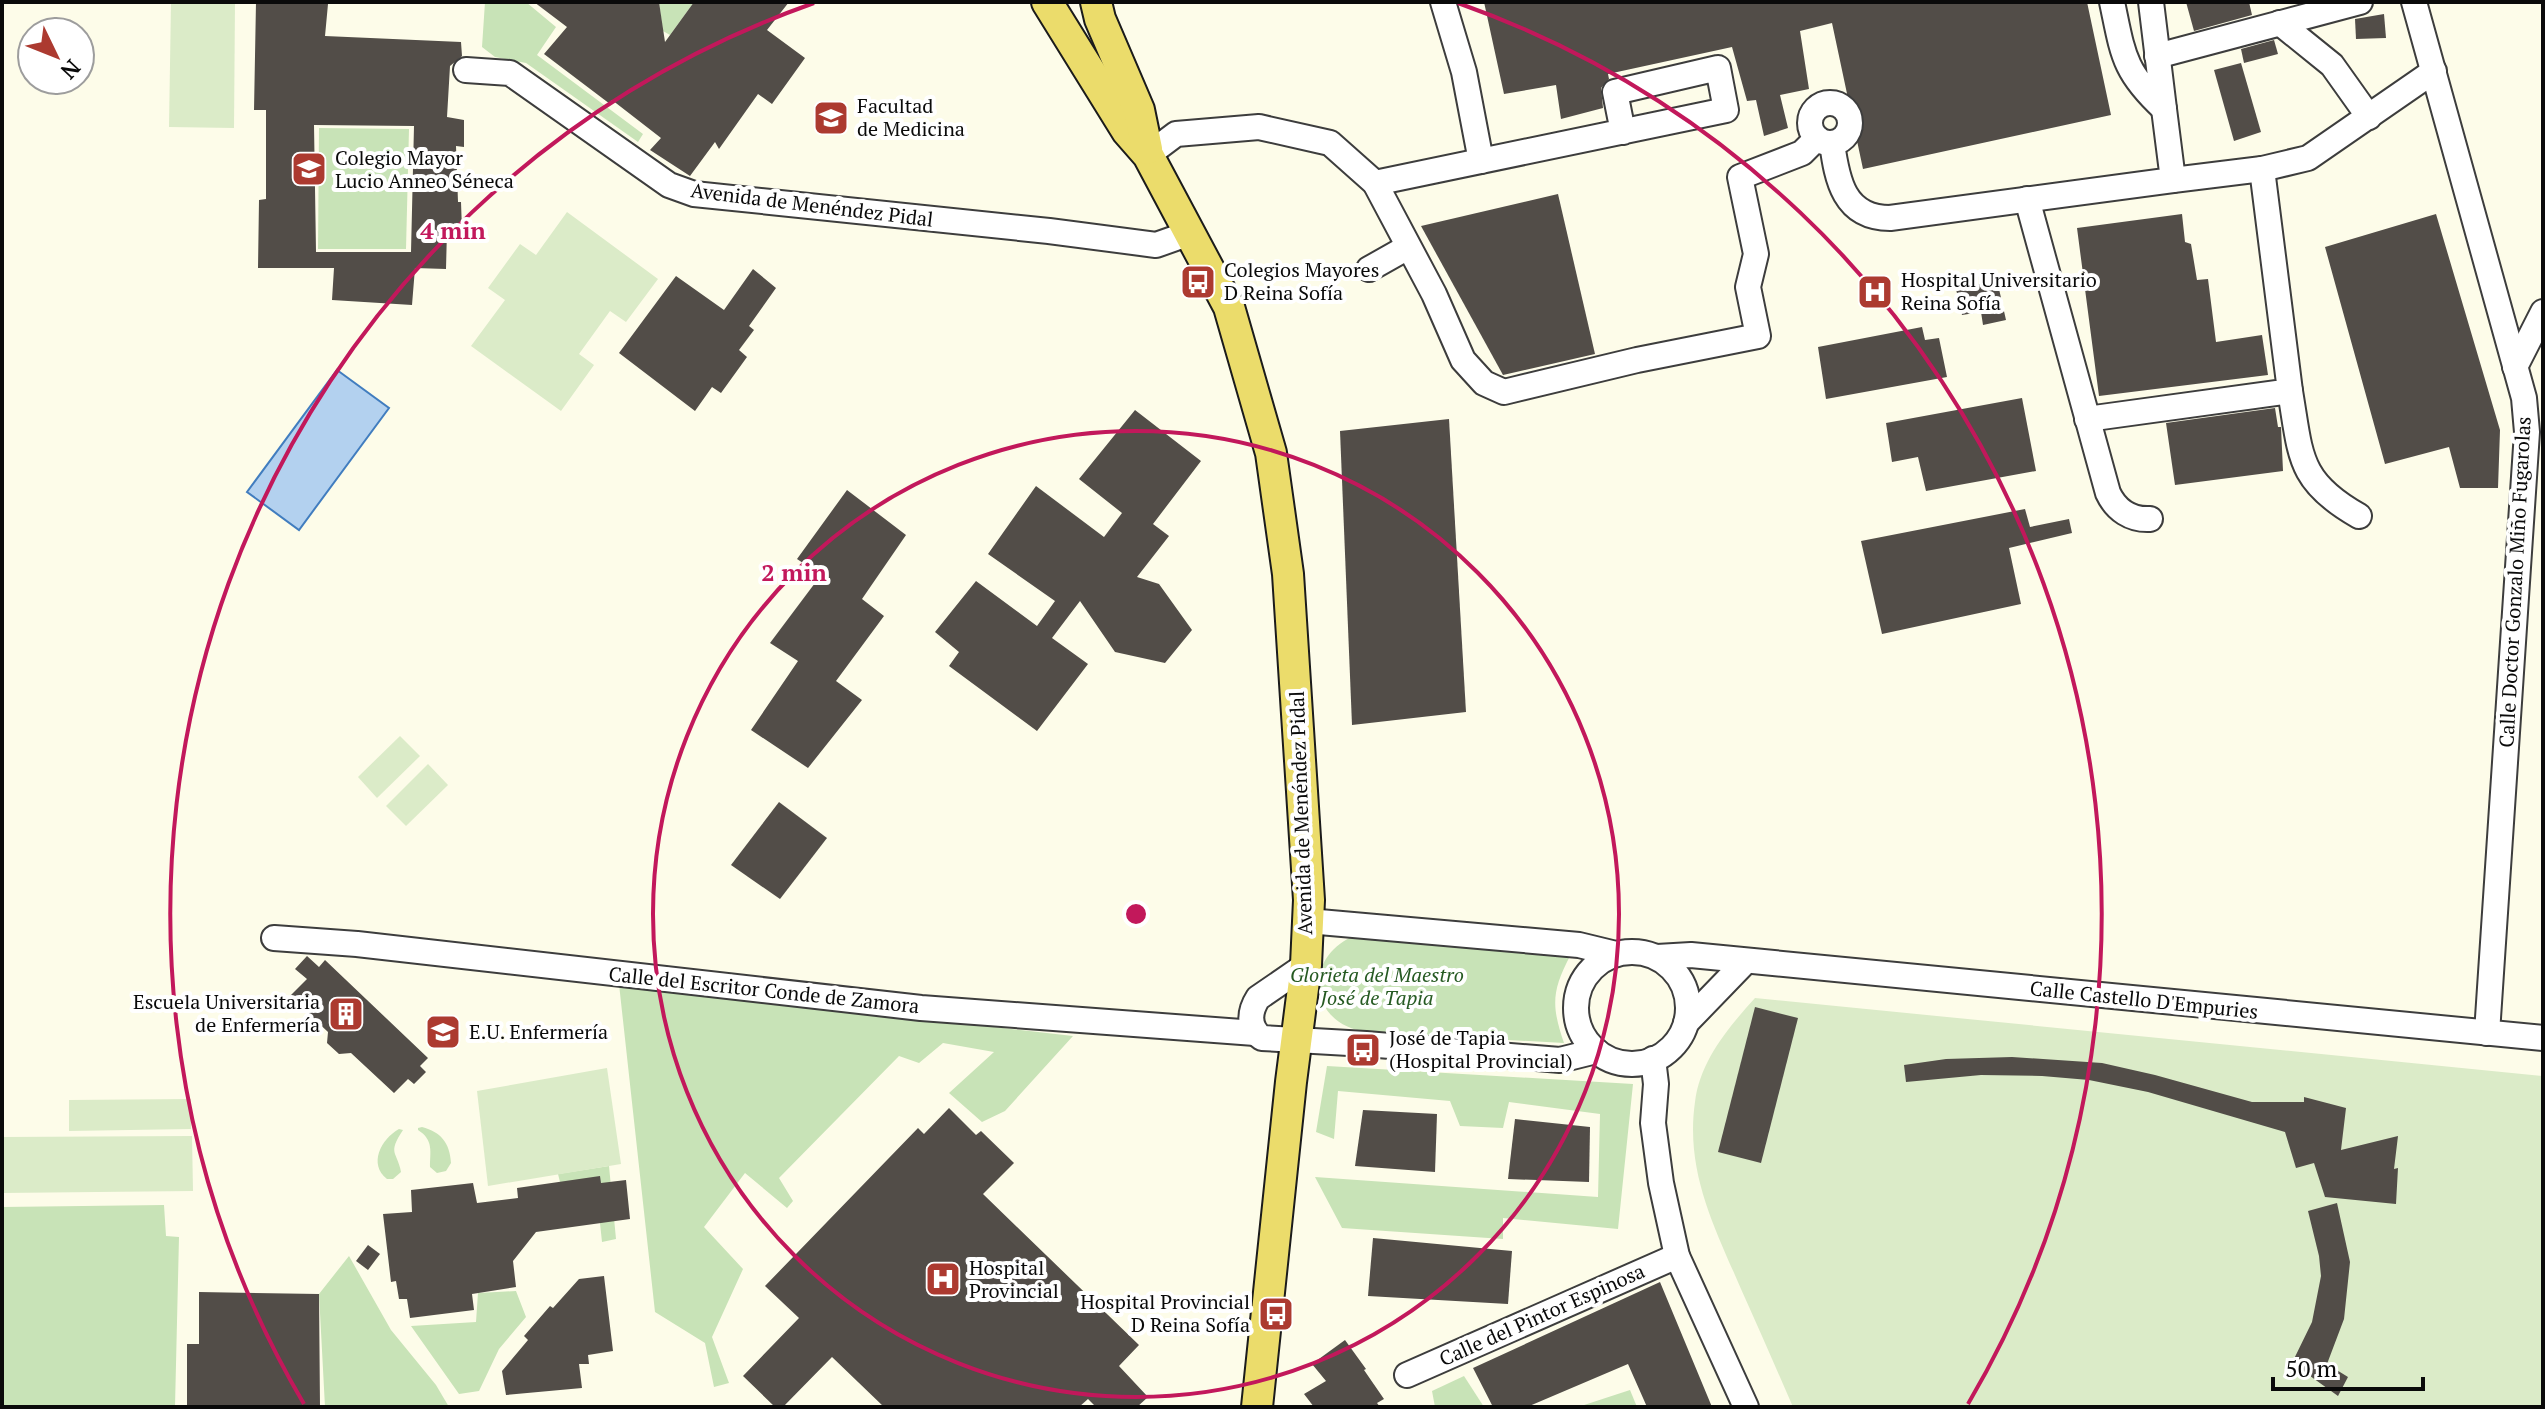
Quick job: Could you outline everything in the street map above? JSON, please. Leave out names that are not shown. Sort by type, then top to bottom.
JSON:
[{"type":"main road","name":"Avenida de Menéndez Pidal","points":[[1047,2],[1127,131],[1148,155],[1229,307],[1271,453],[1289,589],[1308,921],[1306,965],[1257,1407]]},
{"type":"main road","name":"Avenida de Menéndez Pidal","points":[[1096,2],[1100,19],[1139,110],[1148,155]]},
{"type":"street","points":[[1443,2],[1464,72],[1481,161]]},
{"type":"street","points":[[2112,2],[2124,57],[2132,75],[2164,109]]},
{"type":"street","points":[[2151,2],[2173,180]]},
{"type":"street","points":[[2157,56],[2360,2]]},
{"type":"street","name":"Calle Doctor Gonzalo Miño Fugarolas","points":[[2414,2],[2524,398],[2527,432],[2487,1033]]},
{"type":"street","points":[[2280,23],[2332,65],[2369,117]]},
{"type":"street","name":"Avenida de Menéndez Pidal","points":[[466,70],[510,73],[669,185],[694,194],[1156,245],[1190,233]]},
{"type":"street","points":[[1148,155],[1176,134],[1259,127],[1330,143],[1375,183],[1434,294],[1463,360],[1484,383],[1504,392],[1637,360],[1758,336],[1748,287],[1756,254],[1740,177],[1802,153],[1824,140],[1842,189],[1859,211],[1869,216],[1890,218],[2262,169],[2308,158],[2434,71]]},
{"type":"street","points":[[1375,183],[1623,132]]},
{"type":"street","points":[[2262,169],[2301,456],[2307,471],[2334,502],[2359,516]]},
{"type":"street","points":[[2027,199],[2112,502],[2132,516],[2150,519]]},
{"type":"street","points":[[1369,269],[1408,247]]},
{"type":"street","points":[[2495,293],[2510,309],[2520,313],[2528,313],[2543,304]]},
{"type":"street","points":[[2515,367],[2543,312]]},
{"type":"street","points":[[2087,419],[2290,391]]},
{"type":"street","points":[[1308,921],[1579,945],[1616,954],[1637,952],[1657,957],[1691,955],[1745,962]]},
{"type":"street","name":"Calle del Escritor Conde de Zamora","points":[[274,938],[357,944],[921,1008],[1255,1033],[1269,1039],[1296,1040]]},
{"type":"street","points":[[1616,954],[1592,968],[1583,979],[1576,1003],[1579,1028],[1596,1051],[1612,1060],[1636,1064],[1653,1059],[1674,1044],[1686,1023],[1745,962]]},
{"type":"street","points":[[1657,957],[1677,974],[1684,987],[1688,1011],[1686,1023]]},
{"type":"street","name":"Calle Castello D'Empuries","points":[[1745,962],[2543,1038]]},
{"type":"street","points":[[1255,1033],[1251,1015],[1258,998],[1306,965]]},
{"type":"street","points":[[1296,1040],[1560,1060],[1596,1051]]},
{"type":"street","points":[[1653,1059],[1656,1084],[1653,1123],[1661,1183],[1677,1256],[1746,1407]]},
{"type":"street","name":"Calle del Pintor Espinosa","points":[[1407,1375],[1677,1256]]},
{"type":"green space","points":[[171,2],[235,3],[234,128],[169,127]]},
{"type":"green space","points":[[485,2],[526,2],[556,27],[537,55],[643,134],[638,142],[526,63],[495,57],[482,47]]},
{"type":"green space","points":[[659,2],[694,2],[670,35],[663,31]]},
{"type":"green space","points":[[319,128],[409,129],[406,249],[318,249]]},
{"type":"green space","points":[[567,212],[658,279],[626,322],[610,311],[579,354],[594,365],[561,411],[471,346],[505,300],[488,288],[520,244],[536,255]]},
{"type":"green space","points":[[400,736],[420,756],[377,798],[358,777]]},
{"type":"green space","points":[[428,764],[448,785],[406,826],[386,806]]},
{"type":"green space","name":"Glorieta del Maestro José de Tapia","points":[[1351,937],[1570,956],[1555,998],[1564,1043],[1367,1032],[1348,1027],[1334,1018],[1324,1005],[1319,991],[1319,976],[1335,948]]},
{"type":"green space","points":[[619,984],[1073,1036],[1005,1111],[982,1122],[949,1093],[994,1052],[943,1043],[919,1063],[899,1056],[779,1178],[793,1201],[787,1208],[745,1173],[704,1227],[743,1269],[712,1337],[729,1383],[714,1387],[705,1343],[655,1312]]},
{"type":"green space","points":[[1755,998],[2543,1076],[2543,1407],[1793,1407],[1712,1221],[1694,1152],[1695,1102],[1703,1073],[1725,1033]]},
{"type":"green space","points":[[1327,1066],[1633,1084],[1618,1229],[1503,1218],[1503,1239],[1342,1228],[1315,1177],[1598,1197],[1600,1114],[1509,1102],[1503,1128],[1460,1126],[1450,1101],[1338,1091],[1334,1139],[1316,1132]]},
{"type":"green space","points":[[607,1068],[621,1164],[488,1186],[477,1091]]},
{"type":"green space","points":[[191,1099],[191,1129],[69,1131],[69,1100]]},
{"type":"green space","points":[[422,1127],[439,1135],[446,1144],[451,1163],[446,1171],[437,1173],[430,1167],[429,1142],[418,1130]]},
{"type":"green space","points":[[399,1129],[403,1130],[394,1152],[401,1172],[393,1179],[387,1179],[378,1166],[379,1152],[387,1139]]},
{"type":"green space","points":[[192,1136],[193,1191],[2,1193],[2,1137]]},
{"type":"green space","points":[[609,1166],[616,1239],[602,1242],[600,1223],[560,1182],[558,1174]]},
{"type":"green space","points":[[164,1205],[166,1236],[179,1237],[175,1407],[2,1407],[2,1207]]},
{"type":"green space","points":[[349,1256],[391,1330],[436,1385],[449,1407],[325,1407],[319,1294]]},
{"type":"green space","points":[[516,1291],[526,1317],[499,1349],[479,1391],[459,1394],[411,1326],[476,1322],[478,1293]]},
{"type":"green space","points":[[1464,1376],[1484,1407],[1435,1407],[1432,1391]]},
{"type":"green space","points":[[1630,1390],[1637,1407],[1578,1407]]},
{"type":"water","points":[[337,370],[389,408],[299,530],[247,492]]},
{"type":"building","points":[[256,2],[328,4],[325,36],[461,42],[462,56],[450,66],[447,117],[464,120],[464,147],[456,146],[462,230],[447,230],[446,269],[415,268],[412,305],[332,300],[334,268],[258,268],[259,200],[266,199],[266,110],[254,110]],"holes":[[[314,125],[414,126],[411,252],[316,252]]]},
{"type":"building","points":[[534,2],[659,2],[665,42],[694,2],[789,2],[767,30],[805,58],[772,104],[758,94],[719,149],[715,142],[690,176],[650,150],[661,138],[544,54],[567,27]]},
{"type":"building","points":[[1484,2],[2087,2],[2111,115],[1863,169],[1832,23],[1800,31],[1809,89],[1780,95],[1788,128],[1764,136],[1756,100],[1747,101],[1732,47],[1608,74],[1609,79],[1601,88],[1603,108],[1561,119],[1556,85],[1504,94]]},
{"type":"building","points":[[2186,2],[2249,2],[2252,15],[2194,31]]},
{"type":"building","points":[[2384,14],[2386,38],[2356,39],[2355,19]]},
{"type":"building","points":[[2274,40],[2278,54],[2244,63],[2241,49]]},
{"type":"building","points":[[2241,63],[2261,132],[2234,141],[2214,70]]},
{"type":"building","points":[[1558,194],[1595,354],[1503,375],[1421,226]]},
{"type":"building","points":[[2182,214],[2185,242],[2191,244],[2197,280],[2208,279],[2216,342],[2262,335],[2268,375],[2099,396],[2077,228]]},
{"type":"building","points":[[2436,214],[2500,430],[2498,488],[2460,488],[2449,447],[2385,464],[2325,247]]},
{"type":"building","points":[[753,269],[776,288],[749,326],[754,330],[739,350],[747,357],[721,393],[712,387],[695,411],[619,353],[676,276],[724,310]]},
{"type":"building","points":[[1997,280],[2006,320],[1983,325],[1981,312],[1962,315],[1956,289]]},
{"type":"building","points":[[1922,327],[1925,340],[1939,338],[1947,377],[1826,399],[1818,347]]},
{"type":"building","points":[[2022,398],[2036,471],[1926,491],[1918,457],[1892,462],[1886,423]]},
{"type":"building","points":[[2275,408],[2278,427],[2281,427],[2283,471],[2175,485],[2166,423]]},
{"type":"building","points":[[1135,410],[1201,461],[1153,524],[1169,536],[1137,577],[1159,584],[1192,630],[1165,663],[1115,652],[1080,601],[1052,638],[1088,664],[1037,731],[949,666],[959,652],[935,632],[976,581],[1037,626],[1055,601],[988,554],[1036,486],[1104,537],[1122,513],[1079,479]]},
{"type":"building","points":[[1449,419],[1466,712],[1352,725],[1340,431]]},
{"type":"building","points":[[847,490],[906,535],[862,599],[884,616],[836,681],[862,700],[808,768],[751,730],[798,661],[770,643],[821,575],[797,559]]},
{"type":"building","points":[[2025,509],[2030,527],[2069,519],[2072,533],[2009,548],[2021,604],[1882,634],[1861,541]]},
{"type":"building","points":[[779,802],[827,838],[780,899],[731,865]]},
{"type":"building","name":"Escuela Universitaria de Enfermería","points":[[307,956],[319,967],[325,960],[428,1058],[420,1066],[426,1072],[414,1084],[408,1079],[394,1093],[351,1053],[339,1054],[327,1043],[328,1032],[290,996],[307,979],[295,969]]},
{"type":"building","points":[[1755,1007],[1798,1018],[1761,1163],[1718,1152]]},
{"type":"building","points":[[2012,1057],[2102,1063],[2252,1102],[2304,1102],[2304,1097],[2346,1108],[2341,1150],[2398,1136],[2394,1169],[2398,1168],[2396,1204],[2325,1197],[2314,1163],[2296,1168],[2285,1132],[2148,1092],[2089,1080],[2042,1076],[1981,1075],[1906,1082],[1904,1065],[1946,1059]]},
{"type":"building","points":[[949,1108],[976,1135],[981,1131],[1014,1163],[983,1194],[1139,1345],[1119,1366],[1148,1397],[1137,1407],[1096,1407],[1088,1399],[1079,1407],[884,1407],[832,1357],[783,1407],[775,1407],[743,1376],[799,1318],[765,1286],[918,1128],[924,1134]]},
{"type":"building","points":[[1363,1110],[1437,1114],[1435,1172],[1355,1166]]},
{"type":"building","points":[[1515,1119],[1590,1127],[1589,1182],[1508,1179]]},
{"type":"building","points":[[600,1176],[601,1183],[626,1180],[630,1219],[536,1232],[513,1261],[516,1287],[472,1294],[474,1310],[410,1318],[407,1299],[399,1299],[396,1281],[391,1282],[383,1214],[412,1212],[411,1190],[473,1183],[477,1203],[518,1198],[517,1188]]},
{"type":"building","points":[[2337,1203],[2350,1262],[2344,1319],[2327,1364],[2348,1377],[2338,1396],[2292,1363],[2312,1322],[2321,1276],[2308,1211]]},
{"type":"building","points":[[1373,1238],[1512,1251],[1508,1304],[1368,1296]]},
{"type":"building","points":[[368,1245],[380,1254],[368,1270],[356,1261]]},
{"type":"building","points":[[604,1276],[613,1351],[588,1355],[589,1364],[579,1364],[582,1388],[506,1395],[502,1371],[528,1340],[524,1336],[579,1279]]},
{"type":"building","points":[[1660,1282],[1712,1407],[1647,1407],[1628,1364],[1527,1407],[1493,1407],[1473,1368]]},
{"type":"building","points":[[199,1292],[319,1294],[320,1407],[187,1407],[187,1344],[199,1344]]},
{"type":"building","points":[[1345,1340],[1384,1399],[1377,1403],[1380,1407],[1314,1407],[1304,1394],[1326,1381],[1312,1364]]},
{"type":"place","name":"Facultad de Medicina","points":[[831,118]]},
{"type":"place","name":"Colegio Mayor Lucio Anneo Séneca","points":[[309,169]]},
{"type":"place","name":"Colegios Mayores D Reina Sofía","points":[[1198,282]]},
{"type":"place","name":"Hospital Universitario Reina Sofía","points":[[1875,292]]},
{"type":"place","name":"Escuela Universitaria de Enfermería","points":[[346,1014]]},
{"type":"place","name":"E.U. Enfermería","points":[[443,1032]]},
{"type":"place","name":"José de Tapia (Hospital Provincial)","points":[[1363,1050]]},
{"type":"place","name":"Hospital Provincial","points":[[943,1279]]},
{"type":"place","name":"Hospital Provincial D Reina Sofía","points":[[1276,1314]]}]
